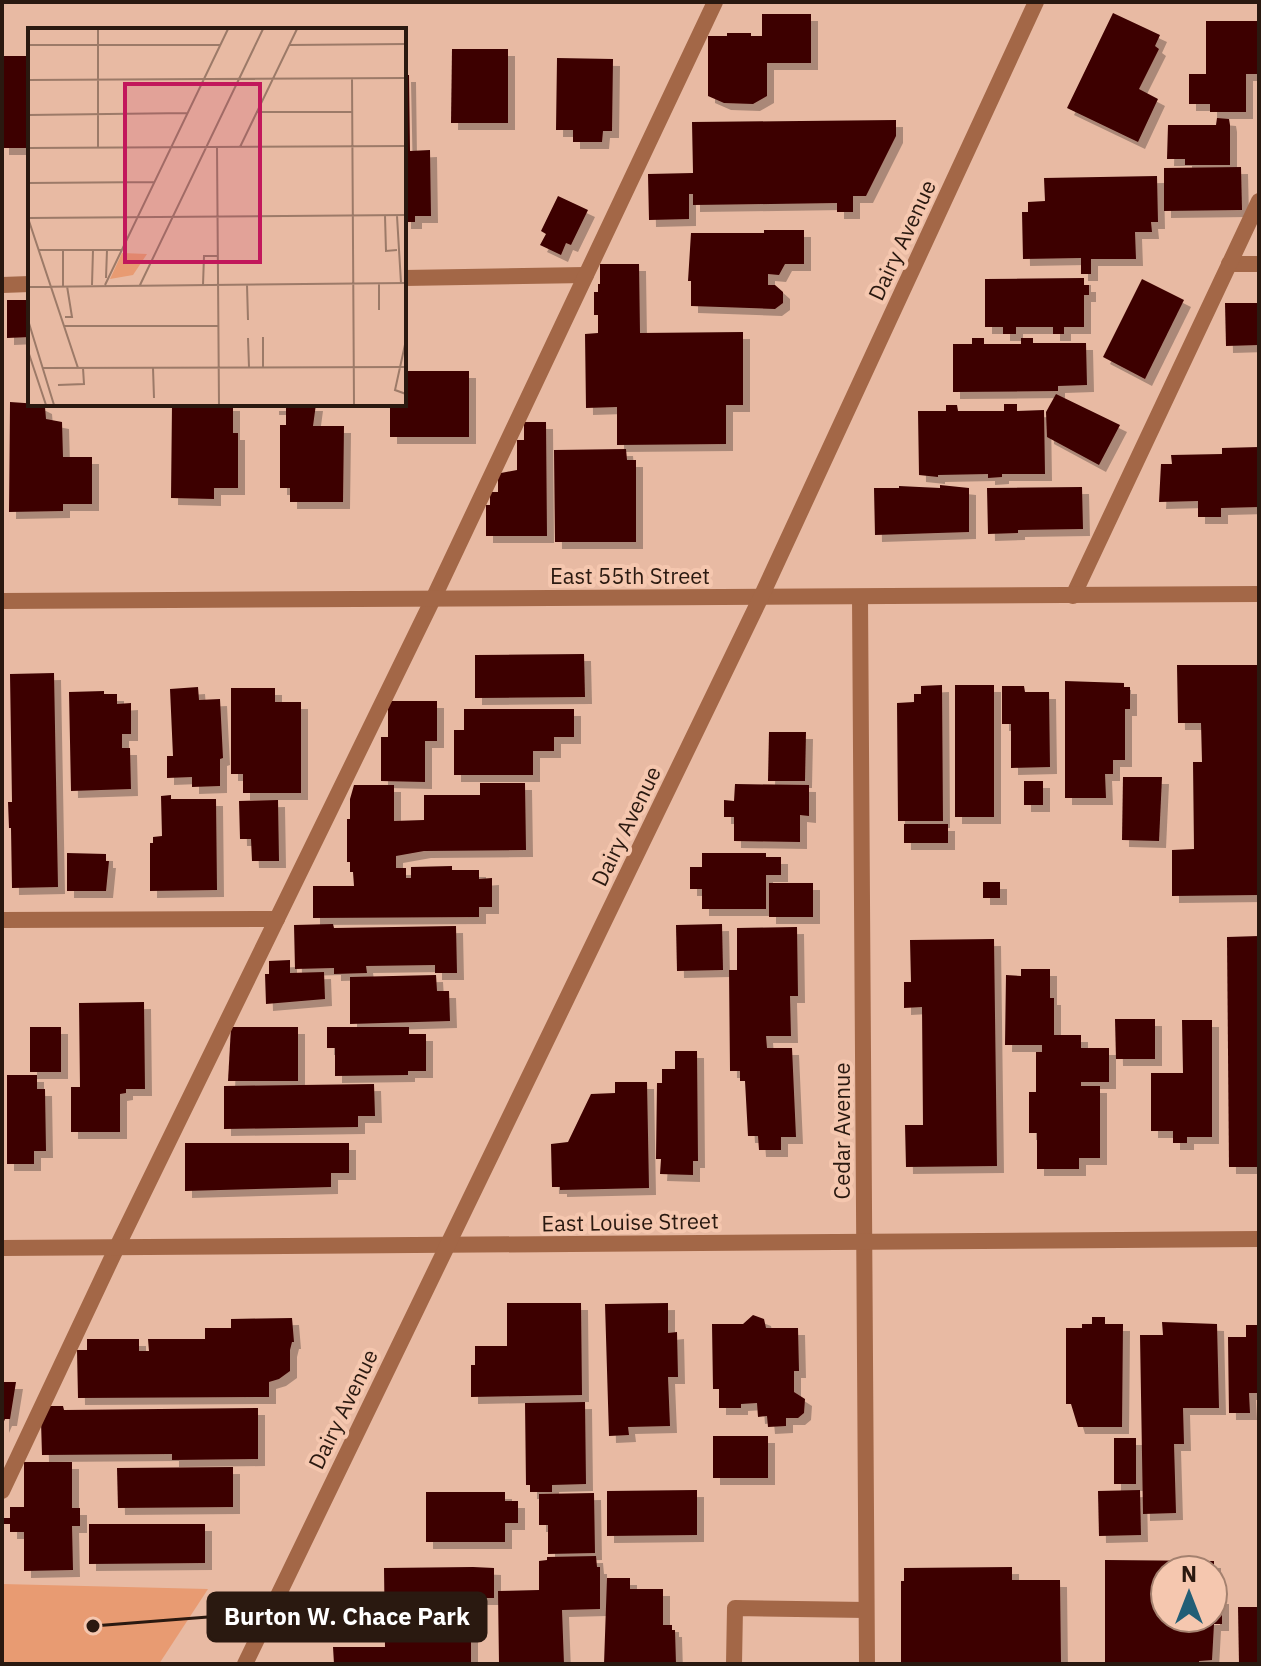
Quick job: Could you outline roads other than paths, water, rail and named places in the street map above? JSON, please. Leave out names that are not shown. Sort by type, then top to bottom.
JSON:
[{"type":"street","points":[[2,1491],[117,1247],[433,599],[715,2]]},
{"type":"street","name":"Dairy Avenue","points":[[245,1664],[761,597],[1036,2]]},
{"type":"street","points":[[1073,596],[1259,201]]},
{"type":"street","points":[[1229,264],[1259,264]]},
{"type":"street","points":[[406,278],[586,275]]},
{"type":"street","points":[[2,285],[28,284]]},
{"type":"street","name":"East 55th Street","points":[[2,601],[1259,594]]},
{"type":"street","name":"Cedar Avenue","points":[[860,597],[867,1664]]},
{"type":"street","points":[[2,920],[277,919]]},
{"type":"street","name":"East Louise Street","points":[[2,1248],[1259,1239]]},
{"type":"street","points":[[734,1664],[735,1608],[866,1610]]},
{"type":"place","name":"Burton W. Chace Park","points":[[93,1626]]}]
